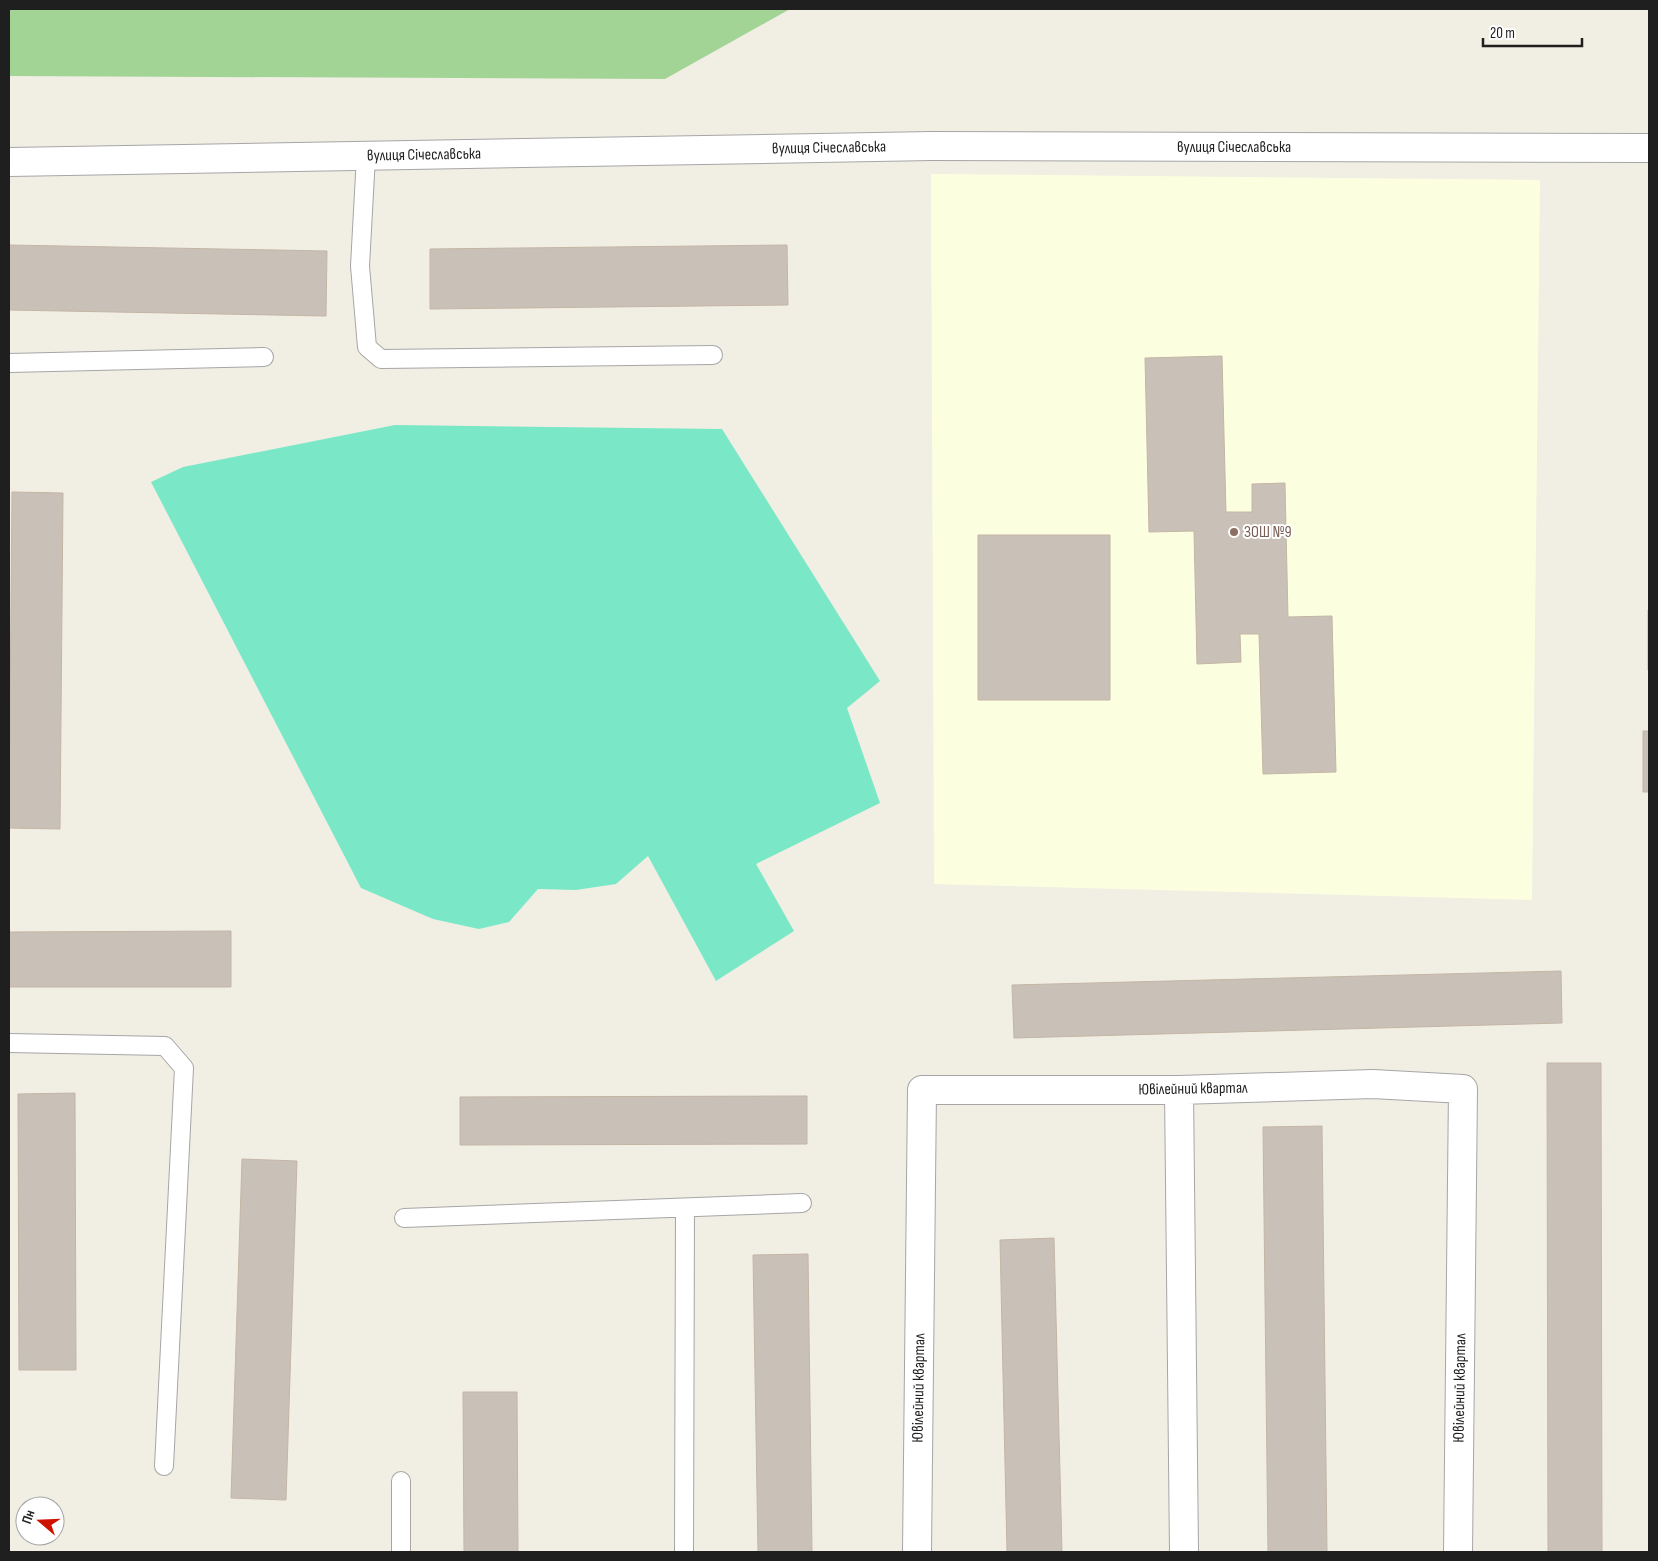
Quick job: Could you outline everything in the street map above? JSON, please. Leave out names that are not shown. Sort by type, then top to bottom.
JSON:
[{"type":"street","name":"вулиця Січеславська","points":[[9,162],[932,146],[1649,148]]},
{"type":"street","name":"Ювілейний квартал","points":[[917,1552],[922,1090],[1179,1090],[1372,1084],[1463,1089],[1458,1552]]},
{"type":"street","points":[[1179,1090],[1184,1552]]},
{"type":"lane","points":[[366,156],[361,275],[367,347],[381,359],[713,355]]},
{"type":"lane","points":[[9,363],[264,357]]},
{"type":"lane","points":[[9,1043],[165,1046],[184,1068],[164,1466]]},
{"type":"lane","points":[[404,1218],[802,1203]]},
{"type":"lane","points":[[684,1552],[685,1208]]},
{"type":"lane","points":[[401,1481],[401,1552]]},
{"type":"shaded area","name":"ЗОШ №9","points":[[931,174],[1540,180],[1532,900],[934,884]]},
{"type":"green space","points":[[9,9],[790,9],[665,79],[9,76]]},
{"type":"green space","points":[[395,425],[722,429],[880,681],[847,708],[880,803],[756,864],[794,931],[716,981],[648,856],[616,884],[576,890],[538,889],[509,922],[479,929],[433,919],[361,888],[151,482],[183,467]]},
{"type":"building","points":[[9,245],[327,251],[326,316],[9,310]]},
{"type":"building","points":[[787,245],[788,305],[430,309],[430,249]]},
{"type":"building","name":"ЗОШ №9","points":[[1222,356],[1226,512],[1252,512],[1252,484],[1285,483],[1288,617],[1332,616],[1336,772],[1263,774],[1259,634],[1240,634],[1241,662],[1197,664],[1194,531],[1149,532],[1145,358]]},
{"type":"building","points":[[12,492],[63,493],[60,829],[9,828]]},
{"type":"building","points":[[978,535],[1110,535],[1110,700],[978,700]]},
{"type":"building","points":[[1649,610],[1649,670],[1648,670]]},
{"type":"building","points":[[1643,731],[1649,731],[1649,792],[1643,792]]},
{"type":"building","points":[[231,931],[231,987],[9,987],[9,932]]},
{"type":"building","points":[[1561,971],[1562,1023],[1014,1038],[1012,985]]},
{"type":"building","points":[[1547,1063],[1601,1063],[1602,1552],[1548,1552]]},
{"type":"building","points":[[75,1093],[76,1370],[19,1370],[18,1094]]},
{"type":"building","points":[[807,1096],[807,1144],[460,1145],[460,1097]]},
{"type":"building","points":[[1322,1126],[1327,1552],[1268,1552],[1263,1127]]},
{"type":"building","points":[[242,1159],[297,1161],[286,1500],[231,1498]]},
{"type":"building","points":[[1054,1238],[1062,1552],[1007,1552],[1000,1240]]},
{"type":"building","points":[[808,1254],[812,1552],[758,1552],[753,1255]]},
{"type":"building","points":[[463,1392],[517,1392],[518,1552],[464,1552]]},
{"type":"place","name":"ЗОШ №9","points":[[1234,532]]}]
